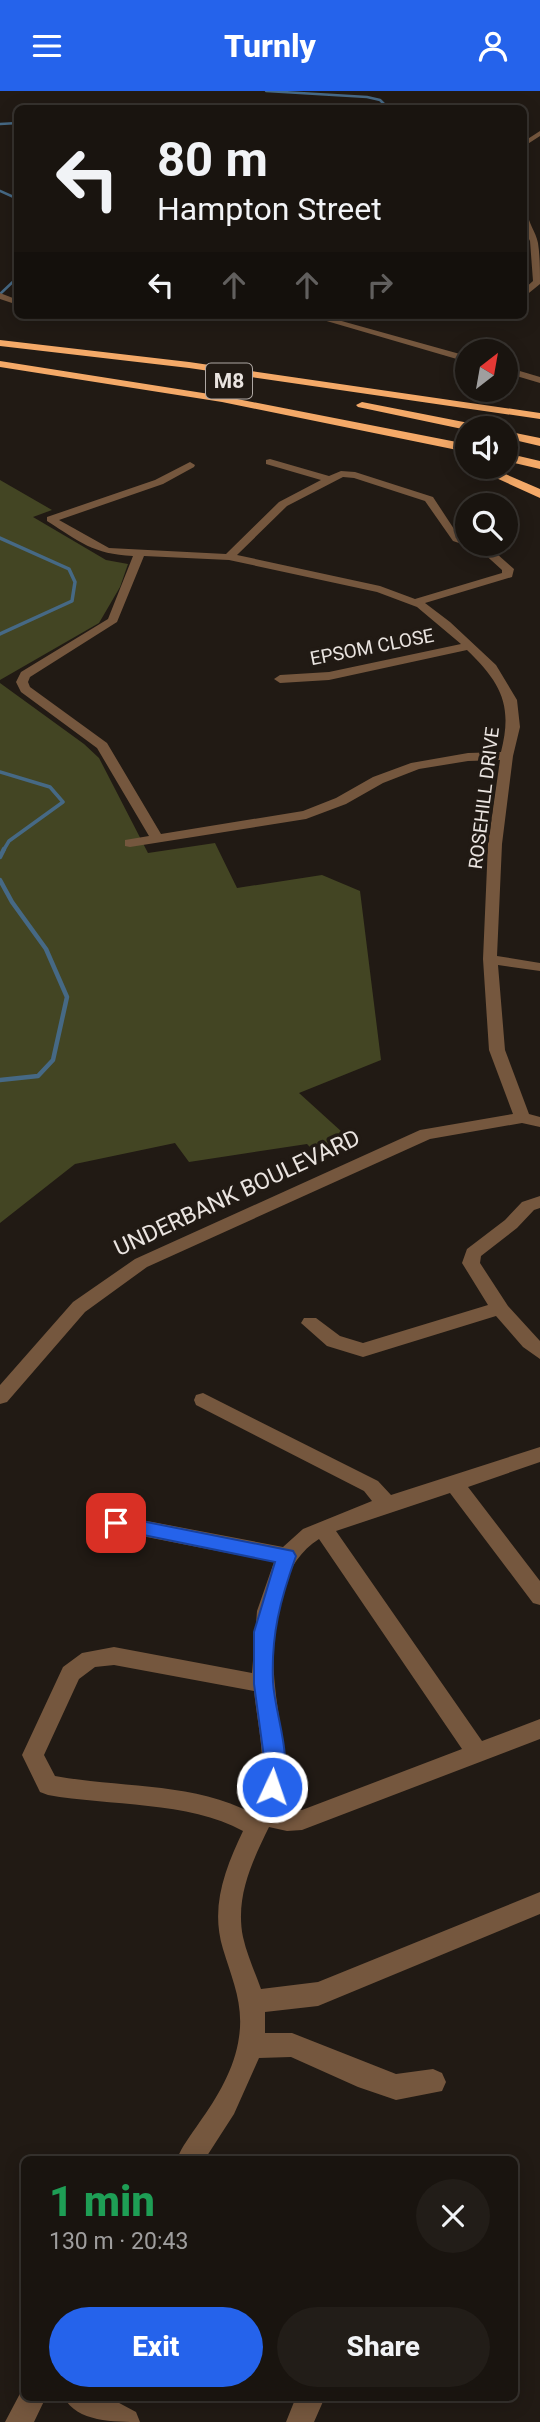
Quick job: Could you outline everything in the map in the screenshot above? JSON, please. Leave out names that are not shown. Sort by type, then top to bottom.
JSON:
[{"type":"highway","name":"M8","points":[[0,344],[325,398]]},
{"type":"highway","points":[[0,344],[189,365],[540,416]]},
{"type":"highway","name":"M8","points":[[0,364],[167,390],[455,445]]},
{"type":"highway","points":[[167,390],[328,424],[455,458]]},
{"type":"highway","points":[[350,403],[455,424]]},
{"type":"highway","points":[[518,437],[540,442]]},
{"type":"highway","points":[[518,460],[540,465]]},
{"type":"highway","points":[[506,479],[540,494]]},
{"type":"street","points":[[527,227],[534,241],[537,282],[527,294]]},
{"type":"street","points":[[324,319],[455,356]]},
{"type":"street","points":[[518,374],[540,380]]},
{"type":"street","points":[[270,463],[329,478]]},
{"type":"street","name":"ROSEHILL DRIVE","points":[[190,465],[159,482],[51,519],[94,546],[108,551],[229,557],[366,586],[415,602],[446,624],[492,668],[511,700],[514,727],[507,756],[495,843],[490,959],[496,1050],[522,1118]]},
{"type":"street","points":[[229,557],[283,505],[329,478],[341,474],[355,475],[429,499],[455,537]]},
{"type":"street","points":[[139,554],[113,620],[107,627],[25,675],[22,682],[24,689],[102,746],[157,838]]},
{"type":"street","points":[[415,602],[509,575],[508,569],[493,556]]},
{"type":"street","name":"EPSOM CLOSE","points":[[280,678],[329,676],[470,646]]},
{"type":"street","points":[[130,843],[306,815],[341,801],[377,780],[416,766],[468,757],[507,756]]},
{"type":"street","points":[[490,959],[540,967]]},
{"type":"street","name":"UNDERBANK BOULEVARD","points":[[0,1397],[79,1307],[141,1263],[426,1134],[522,1118],[540,1122]]},
{"type":"street","points":[[540,1202],[528,1206],[511,1224],[474,1253],[471,1263],[499,1308],[524,1338],[540,1352]]},
{"type":"street","points":[[310,1323],[329,1340],[346,1348],[363,1350],[499,1308]]},
{"type":"street","points":[[203,1401],[371,1486],[387,1504]]},
{"type":"street","points":[[192,2156],[203,2142],[233,2087],[252,2046],[253,2002],[236,1958],[228,1927],[231,1894],[237,1870],[259,1820],[275,1765],[263,1684],[264,1632],[275,1588],[287,1556],[300,1542],[323,1528],[540,1454]]},
{"type":"street","points":[[454,1484],[540,1597]]},
{"type":"street","points":[[116,1523],[287,1556]]},
{"type":"street","points":[[323,1528],[477,1753]]},
{"type":"street","points":[[263,1684],[114,1656],[90,1659],[71,1673],[33,1755],[48,1785],[80,1791],[150,1797],[259,1820],[288,1821],[302,1820],[540,1729]]},
{"type":"street","points":[[253,2002],[318,1994],[540,1903]]},
{"type":"street","points":[[252,2046],[292,2045],[358,2074],[396,2087],[433,2082]]},
{"type":"street","points":[[19,2422],[30,2401]]},
{"type":"street","points":[[86,2401],[126,2422]]},
{"type":"street","points":[[300,2422],[309,2401]]},
{"type":"green space","points":[[0,480],[52,510],[33,517],[106,560],[128,564],[120,587],[99,623],[0,680]]},
{"type":"green space","points":[[0,683],[84,744],[99,758],[148,853],[215,843],[237,888],[322,875],[360,891],[381,1060],[299,1093],[353,1142],[320,1157],[307,1144],[189,1162],[175,1143],[75,1164],[0,1223]]},
{"type":"waterway","points":[[266,91],[367,97],[380,100],[384,105]]},
{"type":"waterway","points":[[0,124],[14,123]]},
{"type":"waterway","points":[[0,191],[14,197]]},
{"type":"waterway","points":[[0,294],[14,281]]},
{"type":"waterway","points":[[0,538],[69,569],[75,582],[72,601],[0,634]]},
{"type":"waterway","points":[[0,772],[50,787],[63,802],[9,841],[3,851]]},
{"type":"waterway","points":[[0,857],[3,851]]},
{"type":"waterway","points":[[0,880],[12,902],[46,949],[67,997],[53,1060],[38,1076],[0,1080]]},
{"type":"route","points":[[116,1523],[287,1556],[275,1588],[264,1632],[263,1684],[275,1765],[272,1787]]}]
